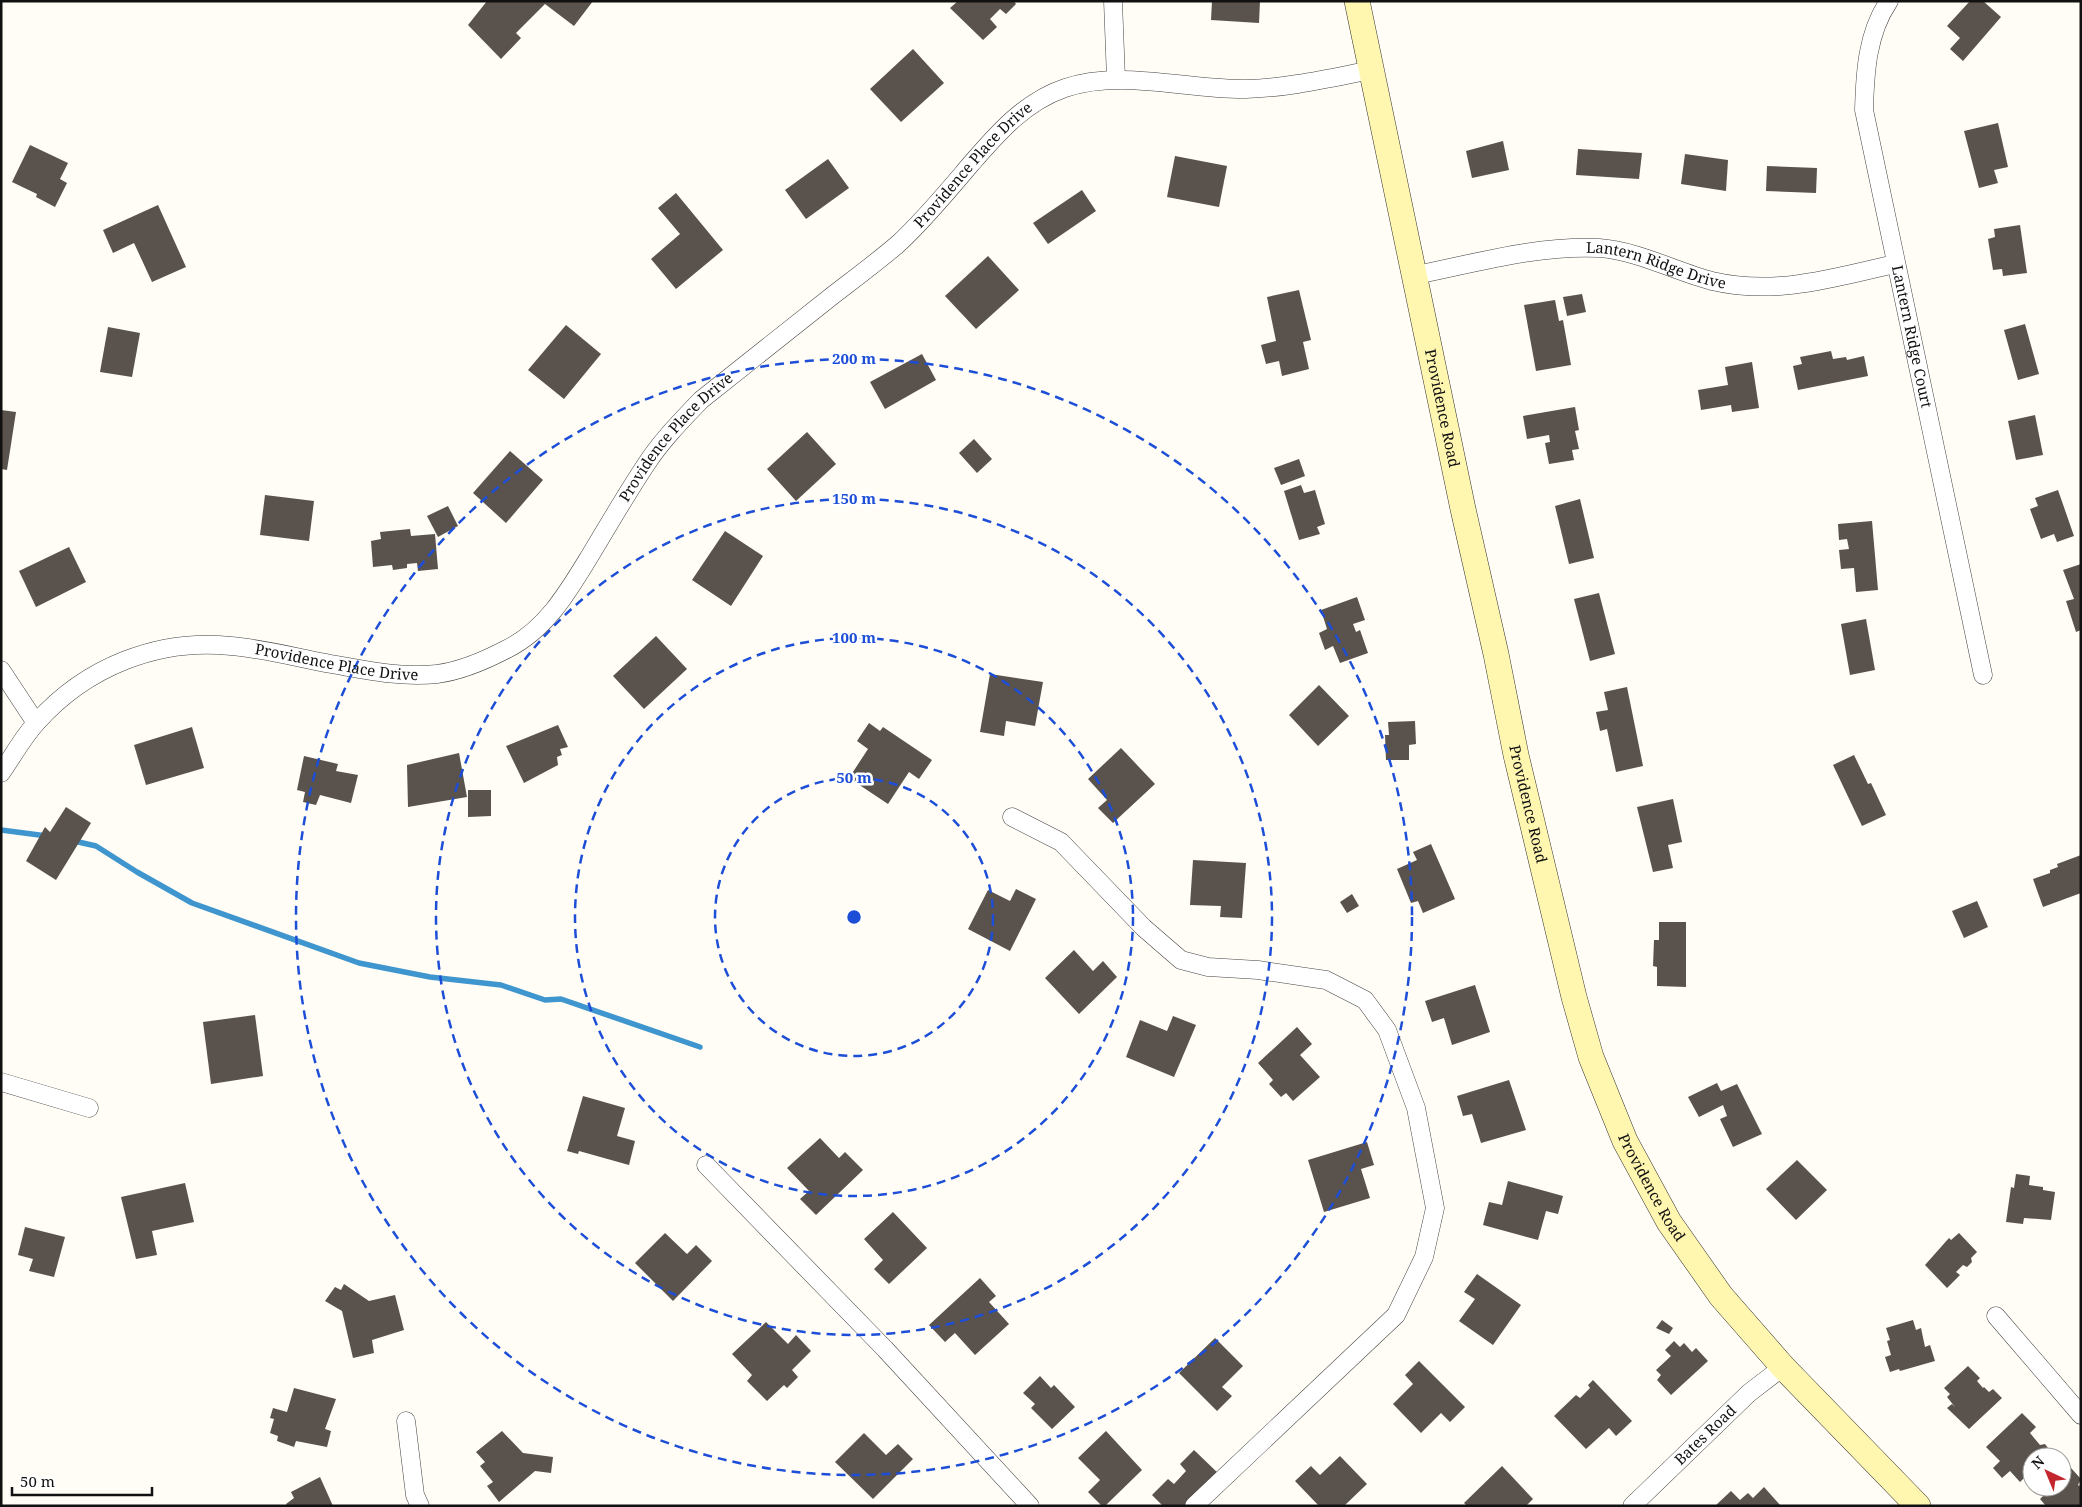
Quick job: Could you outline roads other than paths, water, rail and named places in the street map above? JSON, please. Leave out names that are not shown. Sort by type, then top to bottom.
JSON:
[{"type":"street","points":[[1113,1],[1116,79]]},
{"type":"street","name":"Providence Road","points":[[1357,1],[1516,755],[1574,997],[1591,1057],[1625,1141],[1669,1222],[1721,1296],[1783,1367],[1918,1506]]},
{"type":"street","name":"Lantern Ridge Court","points":[[1888,1],[1875,30],[1865,70],[1864,110],[1983,675]]},
{"type":"street","name":"Providence Place Drive","points":[[1,773],[36,723],[65,694],[97,673],[132,657],[170,647],[201,644],[232,646],[380,673],[412,676],[439,674],[464,668],[509,648],[538,627],[561,603],[648,462],[674,429],[702,400],[897,244],[928,214],[1001,130],[1021,112],[1044,97],[1064,88],[1091,81],[1116,79],[1203,88],[1248,89],[1293,85],[1372,70]]},
{"type":"street","name":"Lantern Ridge Drive","points":[[1416,275],[1532,251],[1571,247],[1602,248],[1632,253],[1712,281],[1757,288],[1802,285],[1895,264]]},
{"type":"street","points":[[1,670],[36,723]]},
{"type":"street","points":[[1012,817],[1061,842],[1144,928],[1181,960],[1208,967],[1258,970],[1326,980],[1365,1000],[1388,1030],[1416,1108],[1435,1208],[1424,1257],[1396,1315],[1194,1506]]},
{"type":"street","points":[[1,1082],[89,1108]]},
{"type":"street","points":[[706,1165],[885,1349],[1030,1506]]},
{"type":"street","points":[[1996,1316],[2081,1415]]},
{"type":"street","name":"Bates Road","points":[[1632,1506],[1749,1394],[1783,1367]]},
{"type":"street","points":[[406,1421],[415,1495],[420,1506]]},
{"type":"waterway","points":[[1,830],[47,836]]},
{"type":"waterway","points":[[74,841],[96,846],[192,903],[359,963],[430,977],[501,985],[545,1000],[561,999],[700,1047]]}]
